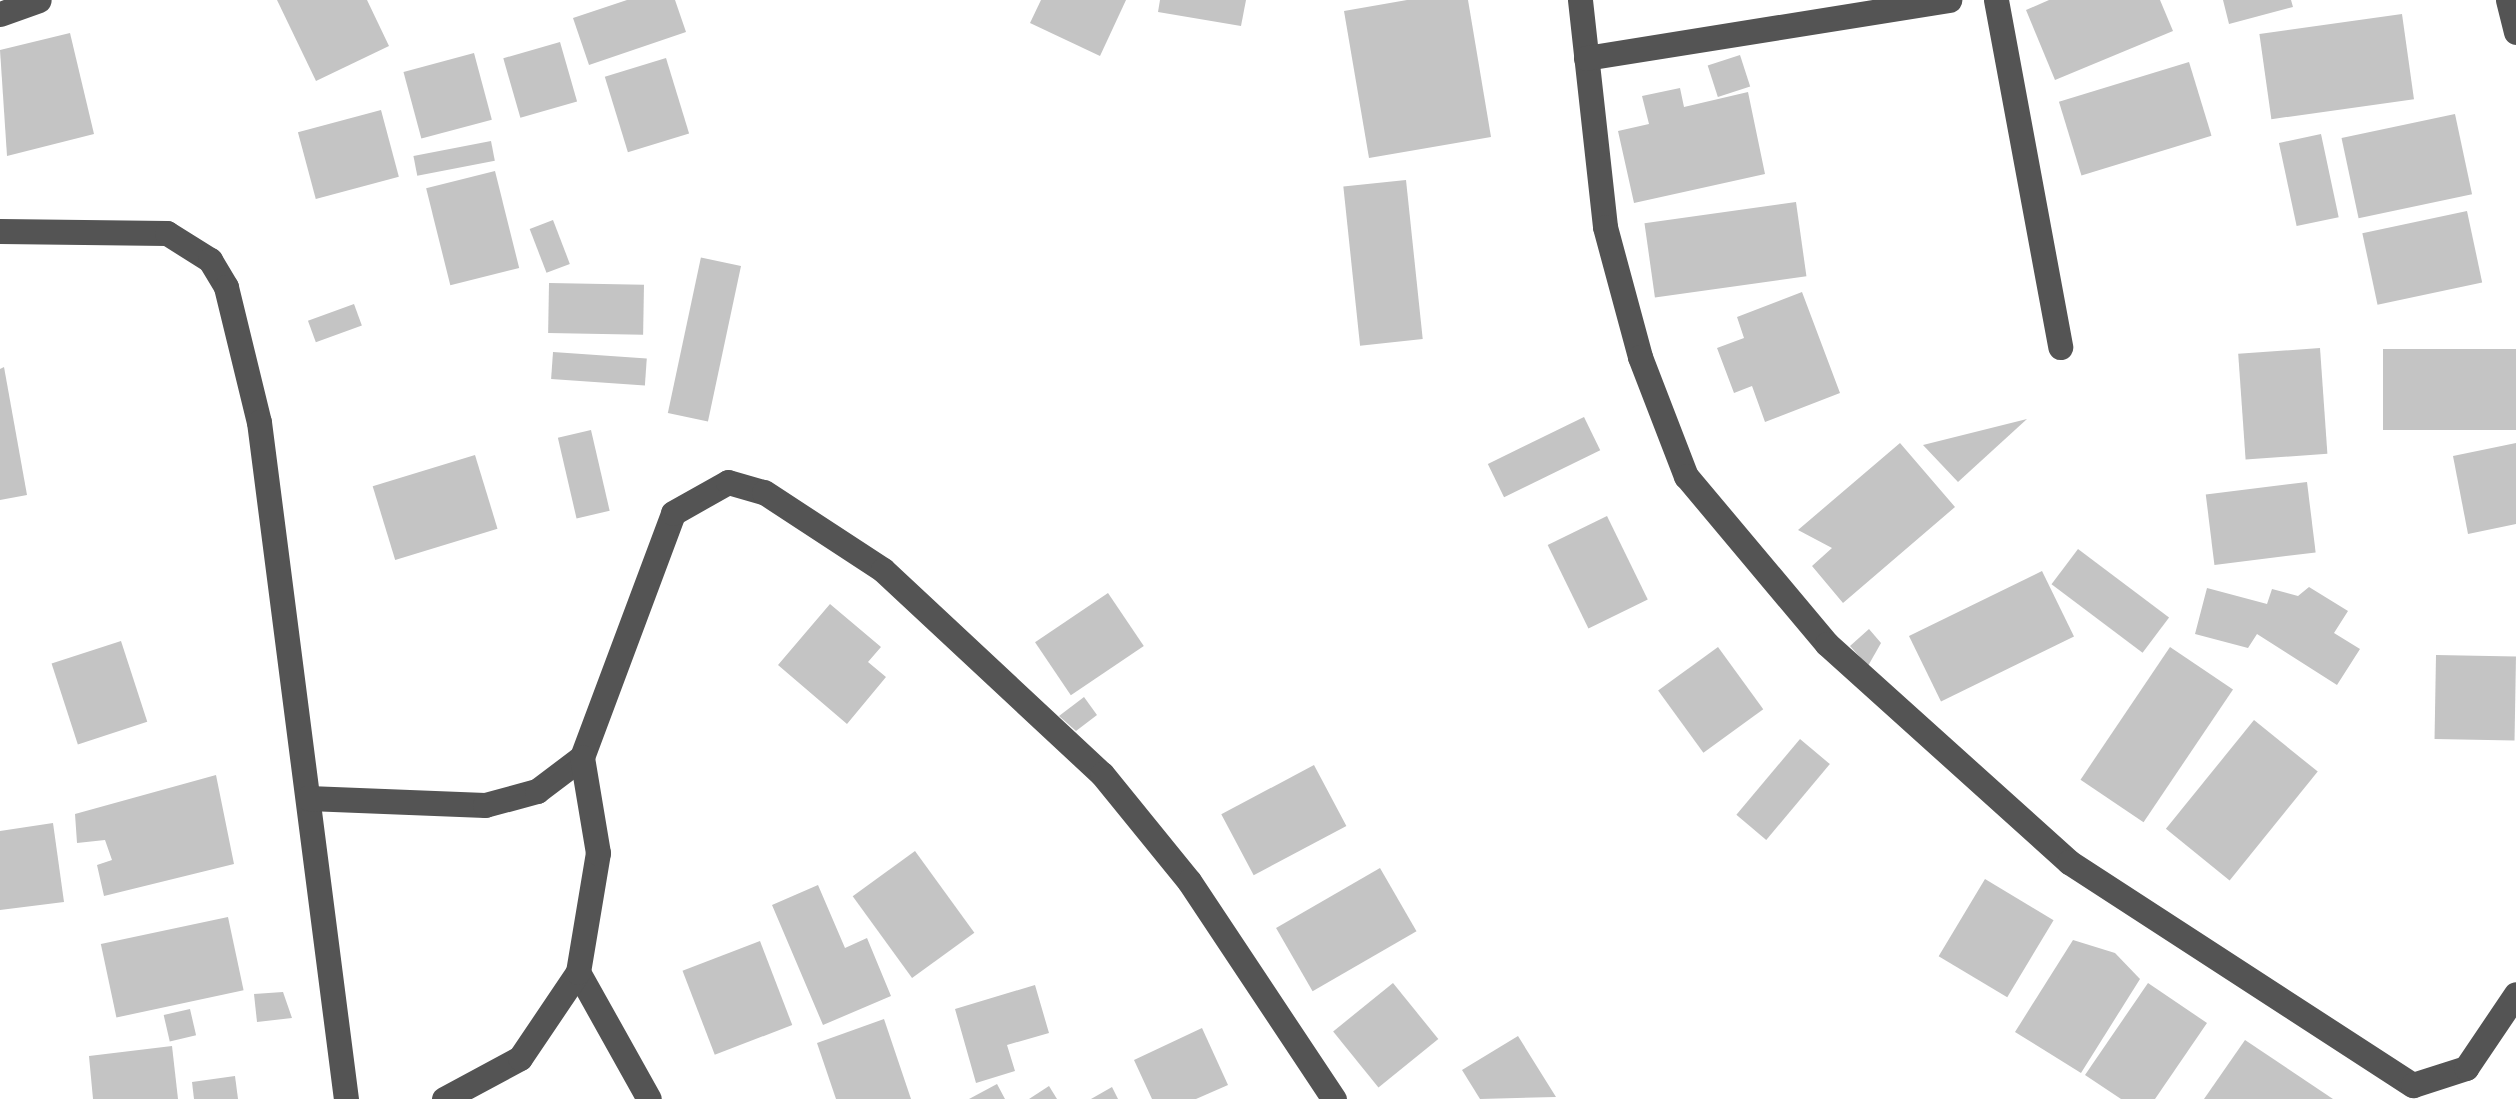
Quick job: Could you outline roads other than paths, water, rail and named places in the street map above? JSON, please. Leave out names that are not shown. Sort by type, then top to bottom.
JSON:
[{"type":"street","points":[[0,14],[39,0]]},
{"type":"street","points":[[1580,0],[1605,227],[1640,358],[1686,476],[1827,644],[2069,862],[2412,1085],[2466,1068],[2516,994]]},
{"type":"street","points":[[1586,58],[1949,0]]},
{"type":"street","points":[[1996,0],[2060,347]]},
{"type":"street","points":[[2508,0],[2516,32]]},
{"type":"street","points":[[0,231],[167,233],[210,260],[226,287],[259,422],[346,1099]]},
{"type":"street","points":[[444,1099],[520,1058],[578,972],[598,852],[582,757],[674,513],[728,482],[764,492],[884,570],[1102,774],[1190,881],[1334,1099]]},
{"type":"street","points":[[308,798],[484,805],[536,790],[582,757]]},
{"type":"street","points":[[578,972],[649,1099]]}]
